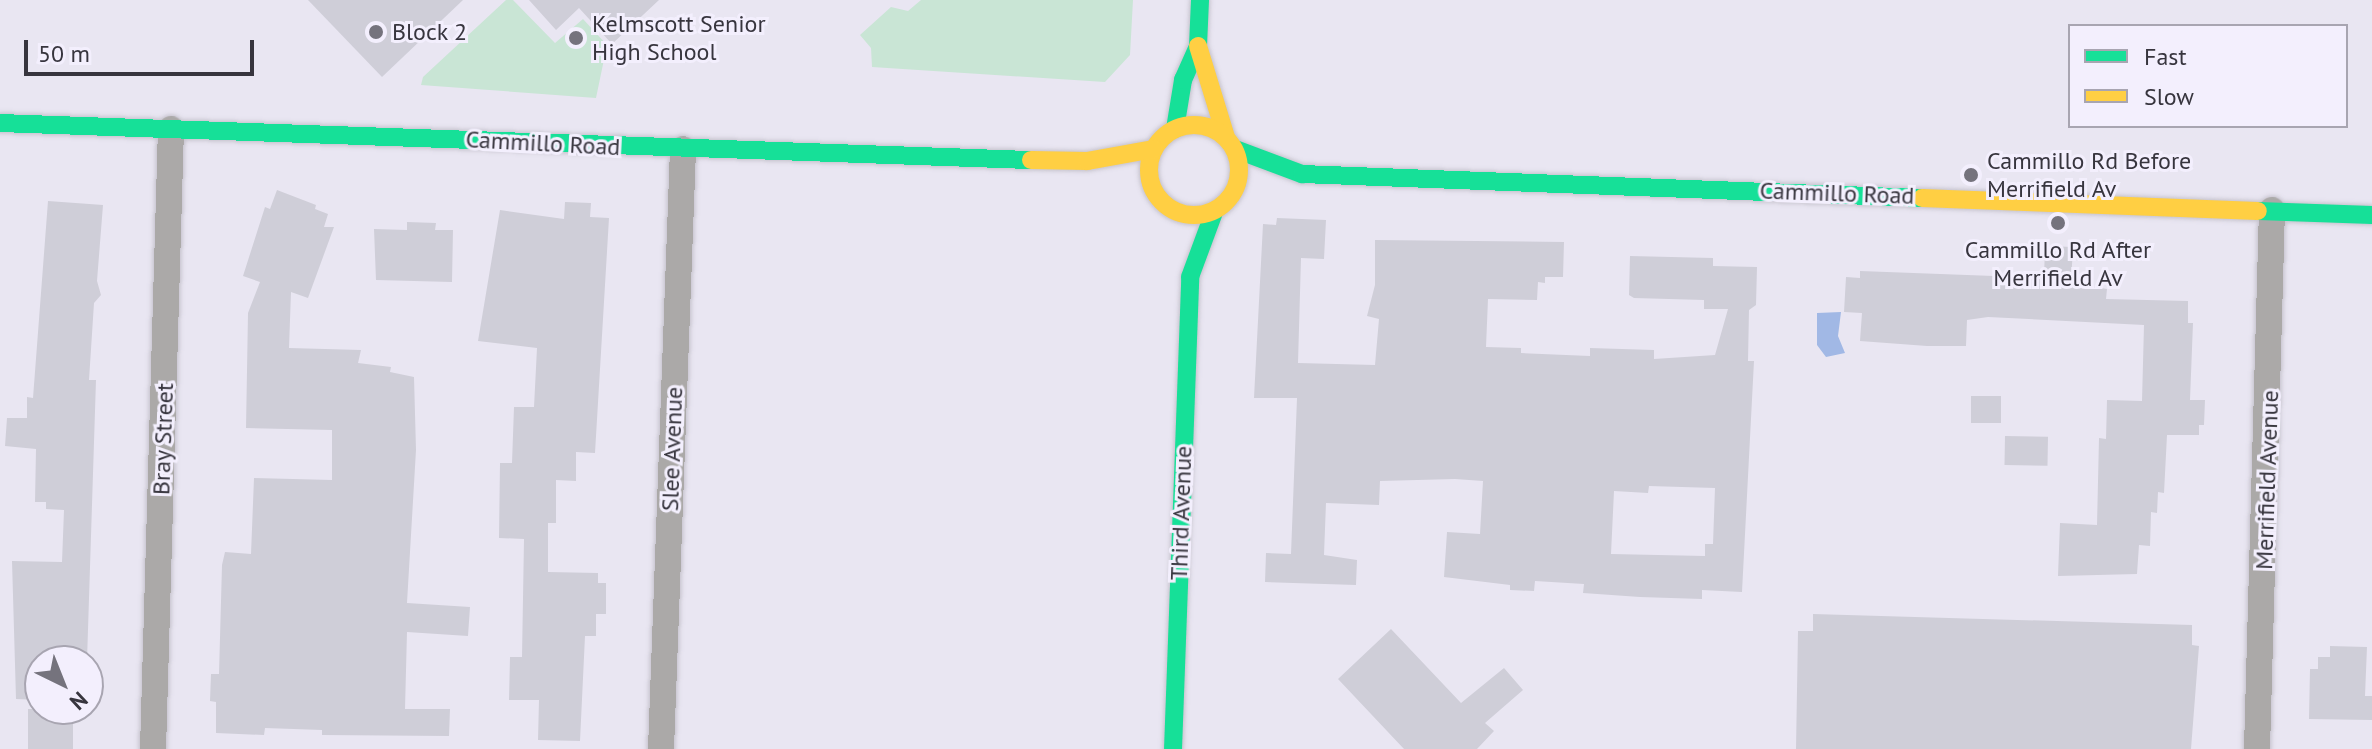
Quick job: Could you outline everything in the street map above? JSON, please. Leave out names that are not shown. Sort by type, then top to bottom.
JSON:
[{"type":"main road","points":[[1200,0],[1198,46],[1240,172],[1233,196],[1214,212],[1189,216],[1166,206],[1151,187],[1154,149],[1175,129],[1199,125],[1230,143]]},
{"type":"main road","points":[[1175,129],[1183,80],[1198,46]]},
{"type":"main road","name":"Cammillo Road","points":[[0,123],[1087,161],[1154,149]]},
{"type":"main road","name":"Cammillo Road","points":[[1230,143],[1302,174]]},
{"type":"main road","name":"Cammillo Road","points":[[1087,161],[1151,187]]},
{"type":"main road","name":"Cammillo Road","points":[[1233,196],[1302,174],[2372,215]]},
{"type":"main road","name":"Third Avenue","points":[[1166,206],[1190,277]]},
{"type":"main road","name":"Third Avenue","points":[[1173,749],[1190,277],[1214,212]]},
{"type":"street","name":"Bray Street","points":[[153,749],[171,129]]},
{"type":"street","name":"Slee Avenue","points":[[661,749],[683,149]]},
{"type":"street","name":"Merrifield Avenue","points":[[2257,749],[2272,210]]},
{"type":"green space","points":[[506,0],[513,0],[555,43],[583,19],[607,45],[596,98],[421,85],[423,77]]},
{"type":"green space","points":[[921,0],[1133,0],[1130,55],[1105,82],[872,67],[871,48],[860,35],[891,7],[908,11]]},
{"type":"water","points":[[1841,312],[1838,336],[1845,353],[1826,357],[1817,345],[1817,313]]},
{"type":"building","name":"Block 2","points":[[308,0],[463,0],[382,77]]},
{"type":"building","points":[[529,0],[659,0],[612,44],[579,8],[556,30]]},
{"type":"building","points":[[277,190],[316,205],[315,209],[328,214],[324,227],[334,227],[308,298],[291,292],[289,348],[361,350],[358,363],[391,367],[390,372],[414,377],[416,450],[407,603],[470,607],[468,636],[407,632],[405,709],[450,709],[449,736],[322,735],[322,730],[265,728],[264,735],[216,733],[216,702],[210,701],[211,674],[219,674],[222,565],[225,552],[251,554],[254,478],[332,480],[332,430],[246,428],[248,313],[260,282],[243,276],[265,207],[270,209]]},
{"type":"building","points":[[48,201],[103,205],[97,281],[101,295],[94,303],[89,380],[96,380],[88,645],[24,645],[24,699],[16,699],[12,561],[62,562],[64,510],[46,509],[46,502],[35,502],[36,449],[5,446],[7,418],[27,418],[27,397],[33,398]]},
{"type":"building","points":[[565,202],[591,203],[590,217],[609,218],[595,453],[576,452],[576,481],[556,480],[556,523],[548,523],[548,572],[598,573],[598,583],[606,583],[606,614],[596,614],[596,636],[585,636],[580,741],[538,740],[539,700],[509,700],[510,657],[522,657],[524,539],[499,538],[500,463],[512,463],[514,407],[534,407],[537,348],[478,341],[500,210],[564,219]]},
{"type":"building","points":[[1277,218],[1326,220],[1324,259],[1301,258],[1298,363],[1375,365],[1379,319],[1367,316],[1375,285],[1375,240],[1564,242],[1563,277],[1545,277],[1545,283],[1538,282],[1537,300],[1488,299],[1486,347],[1521,348],[1521,353],[1590,356],[1590,348],[1654,350],[1654,359],[1715,355],[1728,309],[1704,309],[1704,300],[1634,298],[1629,295],[1630,256],[1713,258],[1713,266],[1757,267],[1756,305],[1749,310],[1748,361],[1754,361],[1742,592],[1702,590],[1702,599],[1640,597],[1583,593],[1584,584],[1535,581],[1534,591],[1510,590],[1510,585],[1444,577],[1447,532],[1480,534],[1483,481],[1455,479],[1380,481],[1379,505],[1326,503],[1324,555],[1357,560],[1356,585],[1265,582],[1266,553],[1291,554],[1297,398],[1254,398],[1263,224],[1276,225]],"holes":[[[1649,486],[1715,488],[1713,544],[1705,544],[1705,556],[1611,554],[1614,491],[1648,493]]]},
{"type":"building","points":[[407,222],[436,223],[435,230],[453,230],[452,282],[376,280],[374,229],[407,230]]},
{"type":"building","points":[[2045,246],[2073,247],[2071,283],[2107,289],[2106,299],[2188,301],[2188,323],[2193,323],[2190,400],[2205,400],[2204,425],[2199,425],[2199,435],[2167,435],[2164,493],[2158,492],[2157,513],[2151,512],[2150,546],[2139,545],[2137,574],[2058,576],[2060,523],[2097,525],[2099,438],[2106,439],[2107,400],[2142,401],[2144,325],[1988,317],[1967,320],[1966,346],[1927,346],[1860,341],[1862,313],[1844,312],[1846,277],[1860,278],[1860,271],[2044,278]]},
{"type":"building","points":[[1971,396],[2001,396],[2001,423],[1971,423]]},
{"type":"building","points":[[2005,436],[2048,437],[2047,466],[2004,465]]},
{"type":"building","points":[[1813,614],[2192,625],[2192,645],[2199,646],[2191,749],[1796,749],[1798,631],[1813,631]]},
{"type":"building","points":[[1391,629],[1461,703],[1504,668],[1523,690],[1485,723],[1494,731],[1477,749],[1404,749],[1338,679]]},
{"type":"building","points":[[2330,646],[2367,647],[2365,696],[2372,696],[2372,720],[2309,719],[2310,669],[2318,669],[2318,657],[2330,657]]},
{"type":"building","points":[[28,725],[73,725],[73,749],[28,749]]},
{"type":"traffic: fast","points":[[1175,129],[1183,80],[1198,46],[1200,0]]},
{"type":"traffic: fast","points":[[0,123],[1031,160]]},
{"type":"traffic: fast","points":[[1235,149],[1302,174],[1922,198]]},
{"type":"traffic: fast","points":[[2258,211],[2372,215]]},
{"type":"traffic: fast","points":[[1173,749],[1190,277],[1214,212]]},
{"type":"traffic: slow","points":[[1198,46],[1226,137]]},
{"type":"traffic: slow","points":[[1185,125],[1203,125],[1219,132],[1232,145],[1239,161],[1239,170],[1239,179],[1232,195],[1219,208],[1203,215],[1185,215],[1169,208],[1156,195],[1149,179],[1149,161],[1156,145],[1169,132],[1185,125]]},
{"type":"traffic: slow","points":[[1031,160],[1087,161],[1154,149]]},
{"type":"traffic: slow","points":[[1922,198],[2258,211]]},
{"type":"place","name":"Block 2","points":[[376,32]]},
{"type":"place","name":"Kelmscott Senior High School","points":[[576,38]]},
{"type":"place","name":"Cammillo Rd Before Merrifield Av","points":[[1971,175]]},
{"type":"place","name":"Cammillo Rd After Merrifield Av","points":[[2058,223]]}]
